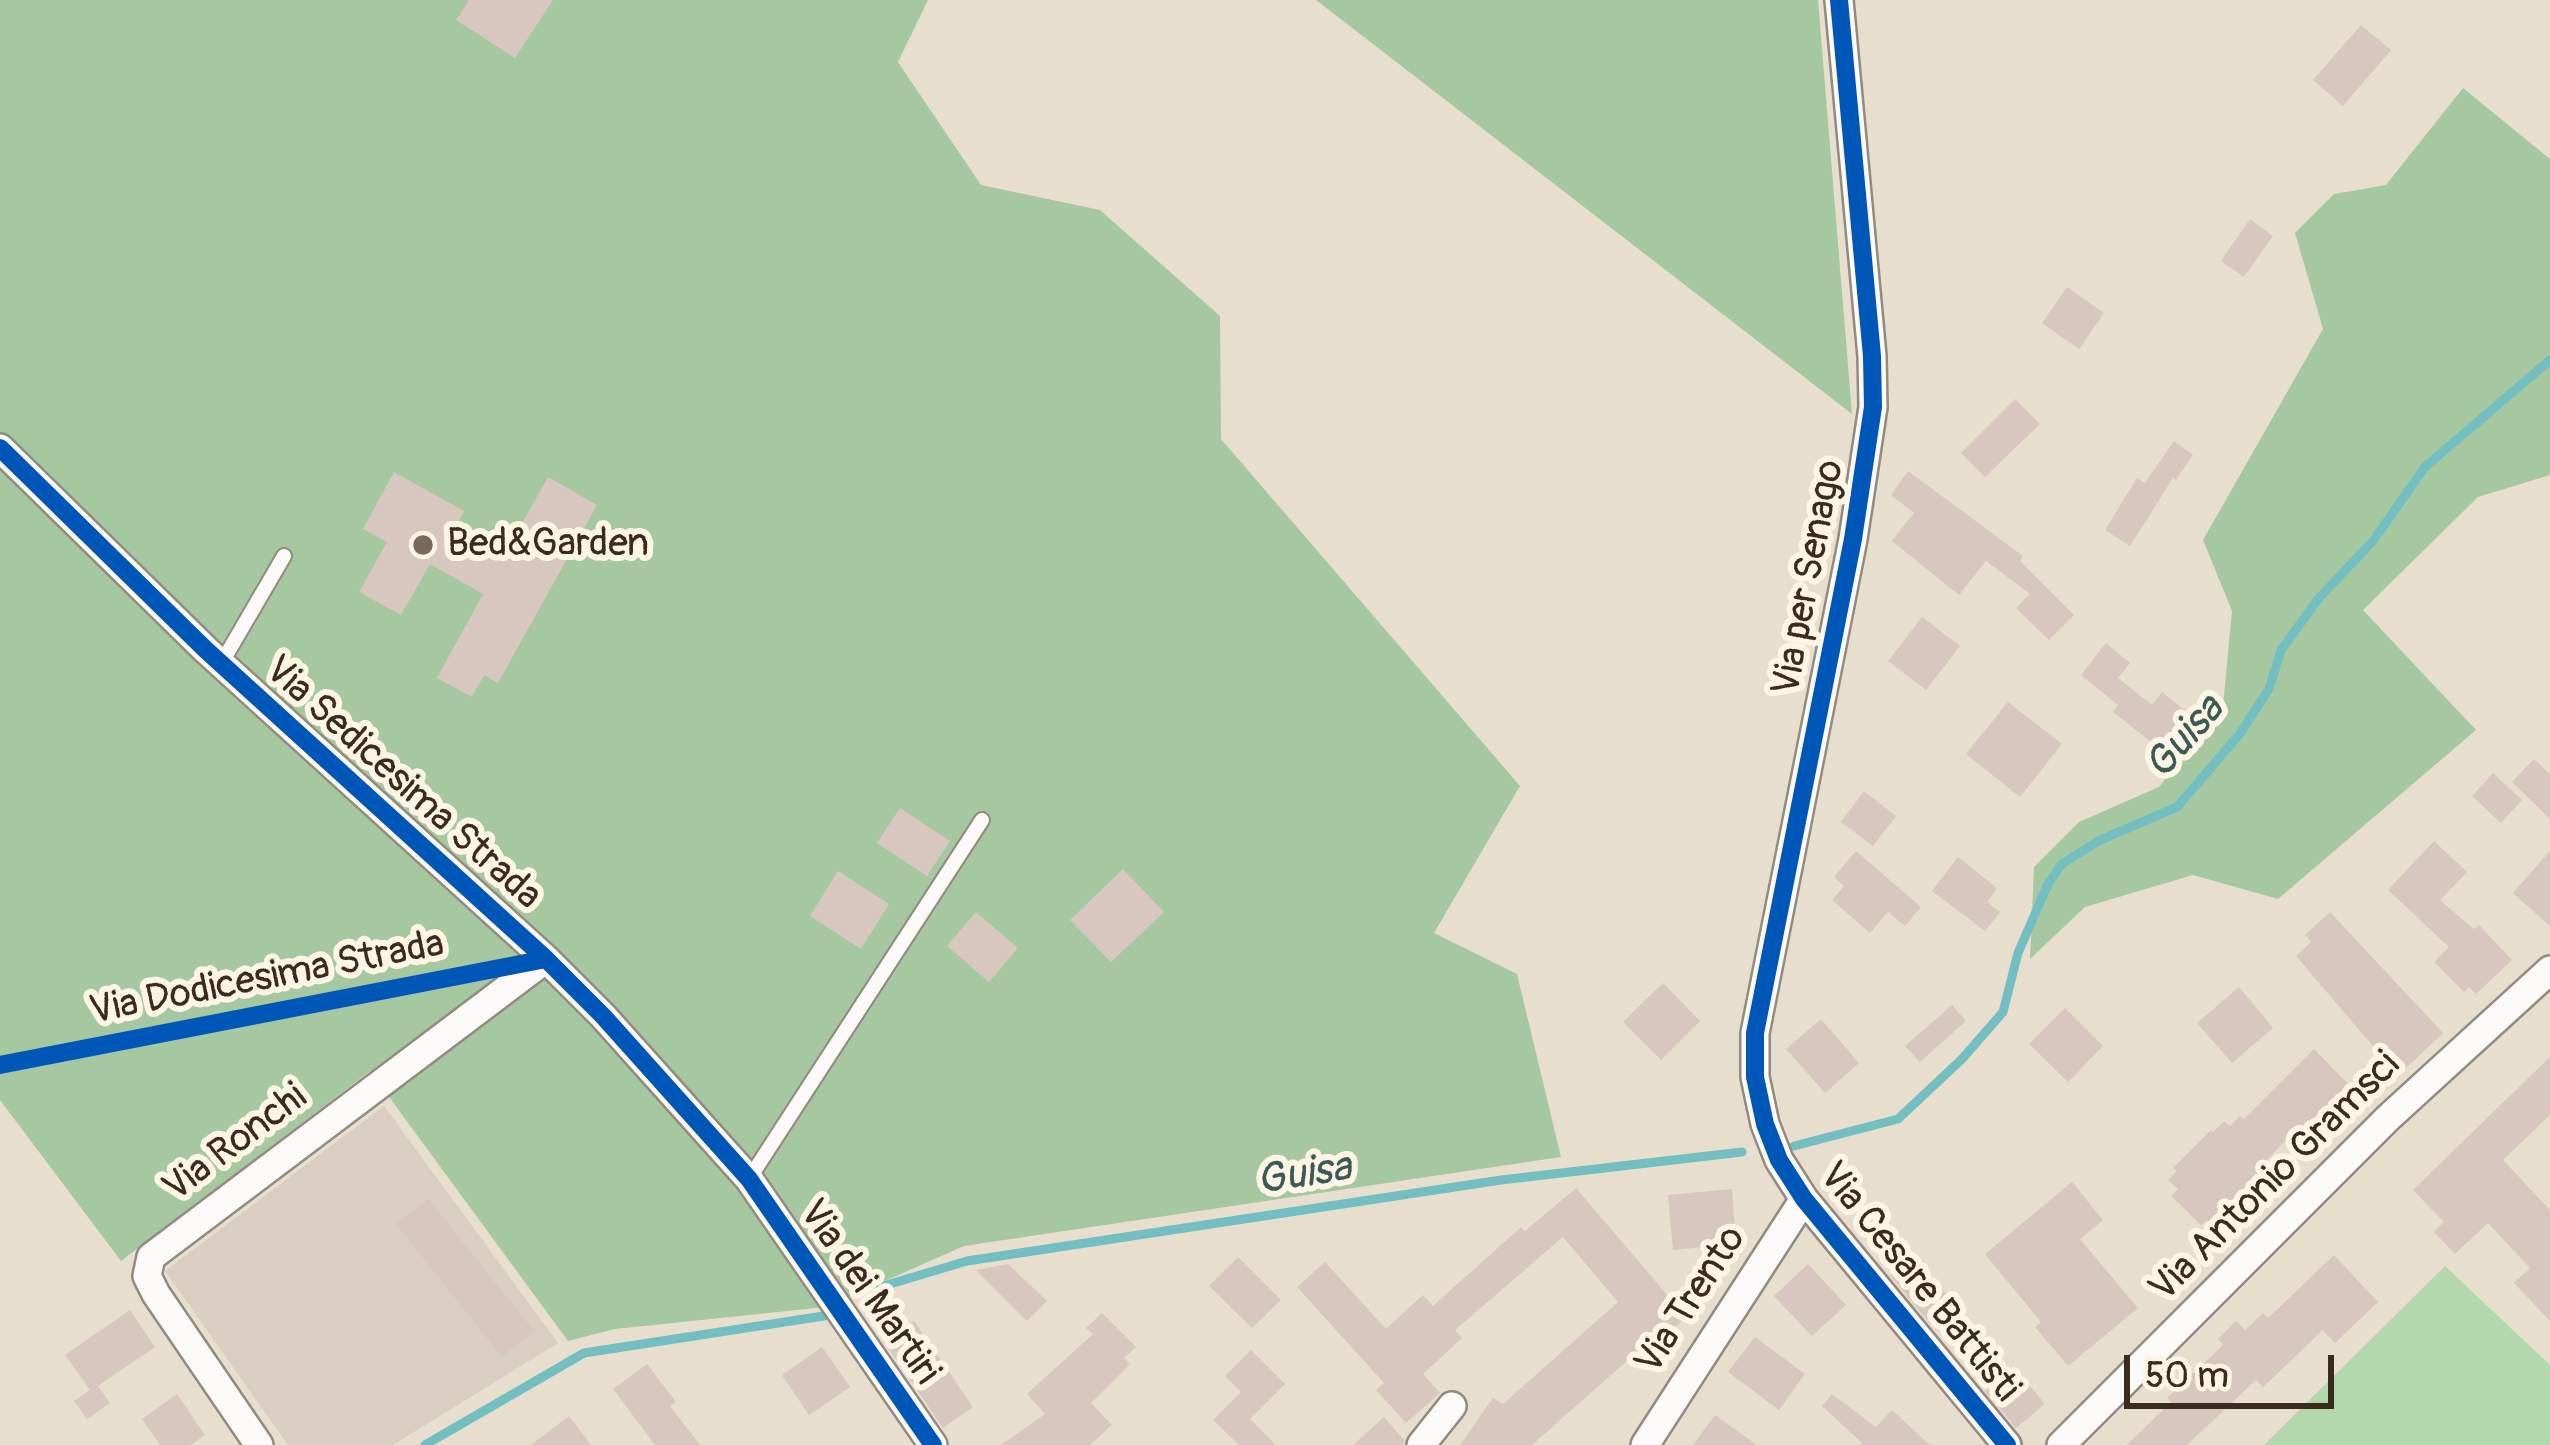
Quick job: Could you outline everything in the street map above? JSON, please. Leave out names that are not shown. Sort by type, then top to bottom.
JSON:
[{"type":"street","name":"Via per Senago","points":[[1779,1160],[1755,1077],[1755,1033],[1853,539],[1873,407],[1839,0]]},
{"type":"street","name":"Via Sedicesima Strada","points":[[0,448],[221,664],[546,959],[749,1179]]},
{"type":"street","name":"Via Ronchi","points":[[260,1445],[156,1294],[147,1276],[151,1257],[546,959]]},
{"type":"street","name":"Via Antonio Gramsci","points":[[2061,1445],[2388,1118],[2550,970]]},
{"type":"street","name":"Via Cesare Battisti","points":[[1779,1160],[1804,1199],[2007,1445]]},
{"type":"street","name":"Via dei Martiri","points":[[749,1179],[933,1445]]},
{"type":"street","name":"Via Trento","points":[[1645,1445],[1804,1199]]},
{"type":"street","points":[[1421,1445],[1452,1406]]},
{"type":"lane","points":[[221,664],[284,556]]},
{"type":"lane","points":[[749,1179],[982,820]]},
{"type":"shaded area","points":[[384,1106],[558,1343],[393,1445],[288,1445],[165,1271]]},
{"type":"green space","points":[[0,0],[928,0],[898,62],[981,185],[1100,210],[1220,316],[1221,439],[1520,786],[1434,933],[1517,974],[1561,1157],[964,1246],[826,1307],[615,1329],[568,1341],[370,1071],[121,1261],[0,1100]]},
{"type":"green space","points":[[1316,0],[1818,0],[1852,414]]},
{"type":"green space","points":[[2463,88],[2550,159],[2550,475],[2478,497],[2363,610],[2476,730],[2278,899],[2193,875],[2085,907],[2030,959],[2034,867],[2079,822],[2159,787],[2223,706],[2232,611],[2203,540],[2323,329],[2295,233],[2334,194],[2386,185]]},
{"type":"green space","points":[[2445,1266],[2550,1365],[2550,1445],[2264,1445]]},
{"type":"building","points":[[469,0],[553,0],[515,58],[456,20]]},
{"type":"building","points":[[2361,25],[2391,50],[2343,106],[2313,80]]},
{"type":"building","points":[[2250,219],[2273,236],[2244,277],[2221,261]]},
{"type":"building","points":[[2067,287],[2104,313],[2079,349],[2042,323]]},
{"type":"building","points":[[2015,399],[2040,424],[1985,477],[1961,453]]},
{"type":"building","points":[[2174,441],[2193,455],[2130,546],[2105,530],[2137,478],[2145,483]]},
{"type":"building","points":[[1908,471],[2023,556],[2020,561],[2074,615],[2049,640],[2016,608],[2030,594],[1986,561],[1959,595],[1892,541],[1914,513],[1891,495]]},
{"type":"building","points":[[394,472],[464,511],[457,524],[506,552],[548,477],[597,505],[498,683],[484,675],[472,697],[437,678],[483,594],[430,564],[401,615],[359,592],[387,542],[363,529]]},
{"type":"building","points":[[1922,617],[1960,646],[1926,690],[1888,661]]},
{"type":"building","points":[[2106,643],[2130,663],[2118,678],[2152,705],[2162,692],[2193,717],[2165,753],[2113,712],[2118,705],[2081,675]]},
{"type":"building","points":[[2008,702],[2062,744],[2020,797],[1966,754]]},
{"type":"building","points":[[2534,759],[2550,774],[2550,819],[2512,782]]},
{"type":"building","points":[[2493,773],[2522,800],[2501,823],[2472,796]]},
{"type":"building","points":[[1864,791],[1896,816],[1873,846],[1841,822]]},
{"type":"building","points":[[900,808],[950,841],[927,876],[877,843]]},
{"type":"building","points":[[2434,841],[2467,872],[2440,900],[2474,929],[2479,925],[2512,960],[2476,994],[2469,987],[2464,992],[2434,962],[2449,947],[2388,890]]},
{"type":"building","points":[[1856,851],[1921,907],[1905,926],[1888,912],[1870,933],[1832,900],[1844,886],[1834,877]]},
{"type":"building","points":[[2550,851],[2550,926],[2513,893]]},
{"type":"building","points":[[1958,857],[1997,888],[1987,902],[2000,912],[1985,931],[1932,891]]},
{"type":"building","points":[[1123,869],[1164,912],[1111,962],[1070,920]]},
{"type":"building","points":[[838,871],[889,904],[861,949],[810,916]]},
{"type":"building","points":[[976,912],[1018,948],[989,982],[947,946]]},
{"type":"building","points":[[2330,912],[2443,1033],[2406,1068],[2385,1045],[2378,1052],[2296,956],[2311,942],[2305,935]]},
{"type":"building","points":[[1663,983],[1700,1021],[1661,1060],[1623,1022]]},
{"type":"building","points":[[2239,987],[2273,1028],[2232,1063],[2197,1023]]},
{"type":"building","points":[[1952,1005],[1966,1021],[1920,1062],[1905,1046]]},
{"type":"building","points":[[2065,1008],[2103,1046],[2068,1082],[2029,1044]]},
{"type":"building","points":[[1821,1019],[1859,1063],[1825,1093],[1786,1049]]},
{"type":"building","points":[[2314,1049],[2351,1087],[2304,1133],[2298,1127],[2266,1161],[2271,1166],[2212,1226],[2207,1220],[2201,1225],[2171,1196],[2178,1189],[2168,1180],[2177,1171],[2173,1168],[2224,1121],[2230,1126],[2240,1116],[2244,1119]]},
{"type":"building","points":[[2550,1057],[2550,1115],[2503,1160],[2550,1210],[2550,1321],[2514,1283],[2530,1268],[2488,1223],[2455,1254],[2434,1232],[2444,1222],[2413,1190]]},
{"type":"building","points":[[2072,1182],[2103,1220],[2080,1239],[2138,1308],[2068,1366],[2035,1327],[2041,1322],[1985,1254]]},
{"type":"building","points":[[1576,1188],[1686,1317],[1652,1349],[1647,1343],[1532,1445],[1460,1445],[1493,1398],[1503,1404],[1618,1302],[1563,1237],[1455,1330],[1462,1338],[1423,1374],[1440,1393],[1406,1423],[1376,1390],[1384,1383],[1297,1287],[1325,1262],[1386,1329],[1423,1295],[1433,1306],[1521,1227],[1525,1231]]},
{"type":"building","points":[[1732,1189],[1736,1244],[1673,1250],[1668,1195]]},
{"type":"building","points":[[428,1199],[534,1331],[502,1357],[396,1224]]},
{"type":"building","points":[[1916,1255],[1955,1306],[1931,1325],[1890,1275]]},
{"type":"building","points":[[2334,1255],[2378,1302],[2335,1343],[2323,1330],[2263,1387],[2256,1380],[2187,1445],[2127,1445],[2171,1402],[2167,1398],[2223,1345],[2218,1339],[2236,1321],[2245,1330],[2263,1313],[2268,1318]]},
{"type":"building","points":[[1238,1257],[1281,1300],[1252,1328],[1209,1286]]},
{"type":"building","points":[[1008,1264],[1047,1301],[1027,1321],[976,1270]]},
{"type":"building","points":[[1808,1264],[1846,1305],[1812,1336],[1774,1296]]},
{"type":"building","points":[[130,1310],[155,1347],[98,1386],[110,1403],[87,1419],[74,1401],[90,1390],[65,1355]]},
{"type":"building","points":[[1102,1313],[1136,1347],[1124,1358],[1130,1364],[1091,1403],[1112,1425],[1090,1445],[1001,1445],[1045,1414],[1027,1394],[1093,1334],[1086,1328]]},
{"type":"building","points":[[914,1321],[973,1407],[943,1428],[884,1342]]},
{"type":"building","points":[[1755,1337],[1805,1374],[1779,1410],[1728,1372]]},
{"type":"building","points":[[822,1347],[850,1387],[809,1415],[782,1375]]},
{"type":"building","points":[[1251,1350],[1285,1384],[1250,1419],[1276,1445],[1239,1445],[1213,1420],[1241,1392],[1225,1376]]},
{"type":"building","points":[[647,1364],[676,1402],[670,1406],[700,1445],[655,1445],[613,1389]]},
{"type":"building","points":[[2014,1367],[2045,1404],[2016,1428],[1985,1391]]},
{"type":"building","points":[[177,1394],[205,1435],[191,1445],[160,1445],[142,1419]]},
{"type":"building","points":[[1832,1394],[1876,1427],[1892,1410],[1930,1445],[1860,1445],[1822,1406]]},
{"type":"building","points":[[1715,1415],[1757,1445],[1693,1445]]},
{"type":"building","points":[[569,1416],[591,1445],[531,1445]]},
{"type":"building","points":[[1384,1417],[1404,1440],[1403,1445],[1353,1445]]},
{"type":"waterway","name":"Guisa","points":[[1794,1146],[1898,1119],[1962,1059],[2003,1012],[2018,953],[2048,884],[2062,864],[2098,841],[2177,807],[2239,735],[2269,689],[2281,650],[2319,598],[2373,541],[2425,467],[2550,360]]},
{"type":"waterway","name":"Guisa","points":[[880,1287],[967,1261],[1501,1180],[1742,1152]]},
{"type":"waterway","name":"Guisa","points":[[425,1445],[584,1353],[830,1315]]},
{"type":"cycle path","points":[[1839,0],[1873,407],[1853,539],[1755,1033],[1755,1077],[1779,1160],[1804,1199],[2007,1445]]},
{"type":"cycle path","points":[[0,448],[206,650],[603,1016],[749,1179],[933,1445]]},
{"type":"cycle path","name":"Via Dodicesima Strada","points":[[0,1065],[546,959]]},
{"type":"place","name":"Bed&Garden","points":[[423,545]]}]
